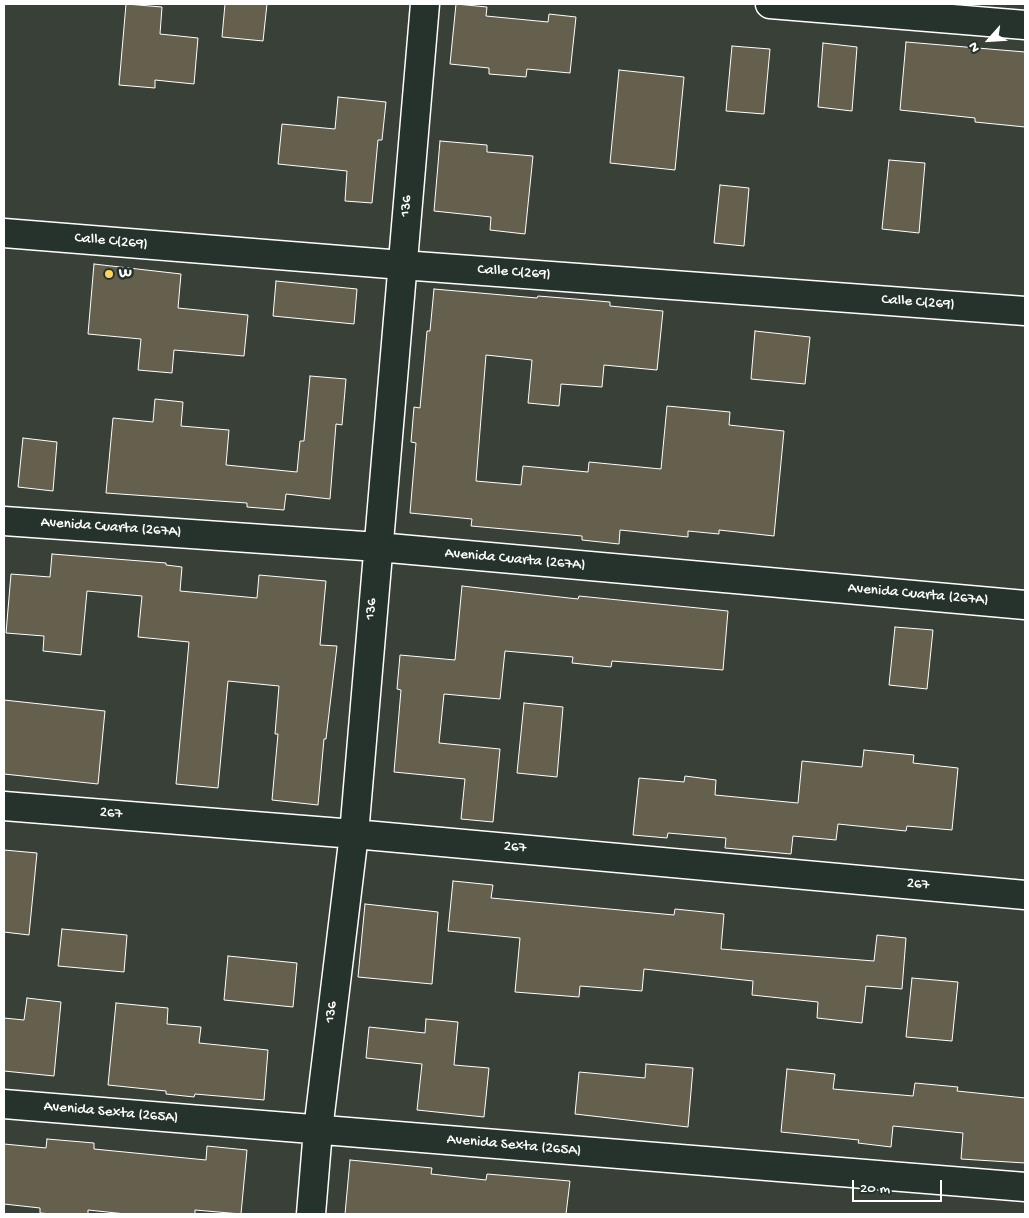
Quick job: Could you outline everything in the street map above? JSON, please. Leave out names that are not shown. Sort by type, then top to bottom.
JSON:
[{"type":"street","name":"136","points":[[311,1214],[318,1130],[354,834],[425,4]]},
{"type":"street","points":[[770,4],[1025,25]]},
{"type":"street","name":"Calle C(269)","points":[[4,233],[402,265],[1025,311]]},
{"type":"street","name":"Avenida Cuarta (267A)","points":[[4,521],[378,547],[1025,605]]},
{"type":"street","name":"267","points":[[4,806],[354,834],[1025,895]]},
{"type":"street","name":"Avenida Sexta (265A)","points":[[4,1104],[1025,1187]]},
{"type":"building","points":[[126,4],[162,7],[160,34],[198,38],[194,84],[155,80],[155,88],[119,85]]},
{"type":"building","points":[[225,4],[267,4],[263,41],[222,37]]},
{"type":"building","points":[[456,4],[487,7],[486,16],[548,22],[549,14],[576,17],[570,73],[527,69],[526,77],[489,74],[489,68],[450,64]]},
{"type":"building","points":[[906,42],[1025,52],[1025,127],[975,122],[975,118],[900,110]]},
{"type":"building","points":[[823,43],[857,47],[852,111],[818,107]]},
{"type":"building","points":[[732,46],[770,49],[764,114],[726,111]]},
{"type":"building","points":[[619,70],[684,77],[675,170],[610,163]]},
{"type":"building","points":[[338,97],[386,102],[382,140],[378,140],[372,203],[345,201],[347,171],[278,164],[282,124],[335,129]]},
{"type":"building","points":[[440,141],[487,145],[487,152],[533,156],[525,234],[490,230],[491,217],[434,211]]},
{"type":"building","points":[[889,160],[925,163],[919,233],[882,229]]},
{"type":"building","points":[[720,185],[749,188],[744,246],[714,243]]},
{"type":"building","points":[[94,264],[181,274],[178,308],[248,315],[244,356],[174,350],[172,373],[138,370],[141,339],[88,334]]},
{"type":"building","points":[[276,281],[357,289],[354,324],[273,316]]},
{"type":"building","points":[[434,289],[610,302],[610,306],[663,311],[657,370],[604,365],[602,387],[561,384],[559,406],[528,403],[532,360],[486,355],[476,481],[521,485],[523,466],[588,472],[589,462],[661,469],[667,406],[730,412],[729,425],[784,431],[774,536],[719,530],[719,534],[688,531],[688,537],[620,530],[619,544],[582,540],[582,536],[471,526],[472,519],[410,513],[416,443],[411,442],[414,407],[420,408],[427,331],[430,331]]},
{"type":"building","points":[[755,331],[810,337],[805,384],[751,379]]},
{"type":"building","points":[[310,376],[346,379],[342,425],[336,424],[330,499],[286,494],[284,510],[247,507],[247,503],[106,493],[113,418],[153,422],[155,399],[183,402],[181,426],[229,430],[226,465],[297,472],[300,441],[304,441]]},
{"type":"building","points":[[23,438],[57,442],[53,491],[18,487]]},
{"type":"building","points":[[52,554],[166,563],[166,565],[182,567],[180,591],[257,598],[259,575],[326,581],[320,645],[337,646],[326,739],[324,739],[318,805],[272,800],[278,734],[275,734],[279,686],[228,681],[218,788],[176,784],[189,642],[138,637],[142,596],[87,591],[81,655],[43,651],[44,636],[6,633],[11,574],[50,577]]},
{"type":"building","points":[[462,586],[578,599],[579,596],[728,611],[723,670],[612,661],[611,667],[572,663],[573,657],[505,651],[500,699],[444,694],[439,743],[500,749],[493,822],[461,819],[465,779],[394,772],[401,690],[397,689],[400,655],[455,660]]},
{"type":"building","points":[[895,627],[933,630],[927,689],[889,685]]},
{"type":"building","points":[[4,700],[105,711],[98,784],[4,774]]},
{"type":"building","points":[[524,703],[563,707],[557,777],[517,773]]},
{"type":"building","points":[[864,750],[914,755],[913,763],[958,768],[952,830],[907,826],[906,831],[838,824],[836,840],[793,836],[791,854],[725,848],[726,838],[668,833],[667,838],[633,835],[639,778],[684,782],[685,776],[716,780],[715,795],[798,803],[802,761],[862,767]]},
{"type":"building","points":[[4,850],[37,853],[29,935],[4,932]]},
{"type":"building","points":[[453,881],[493,885],[491,898],[674,915],[675,909],[724,914],[721,949],[874,961],[877,935],[906,938],[902,989],[866,986],[862,1023],[817,1018],[818,1002],[752,995],[753,981],[644,969],[642,991],[580,986],[579,997],[515,992],[520,938],[448,931]]},
{"type":"building","points":[[365,904],[438,912],[432,984],[358,977]]},
{"type":"building","points":[[62,929],[127,935],[124,972],[58,966]]},
{"type":"building","points":[[228,956],[297,963],[293,1007],[224,1000]]},
{"type":"building","points":[[912,978],[958,982],[952,1041],[906,1037]]},
{"type":"building","points":[[27,998],[61,1002],[54,1076],[4,1071],[4,1018],[24,1020]]},
{"type":"building","points":[[116,1003],[168,1008],[167,1024],[201,1027],[199,1043],[268,1050],[264,1100],[195,1094],[194,1097],[166,1094],[166,1091],[108,1085]]},
{"type":"building","points":[[426,1019],[458,1022],[454,1065],[489,1068],[484,1117],[417,1110],[422,1064],[366,1058],[369,1027],[425,1033]]},
{"type":"building","points":[[646,1064],[693,1068],[688,1127],[575,1114],[579,1072],[645,1078]]},
{"type":"building","points":[[787,1069],[835,1074],[833,1089],[913,1096],[915,1083],[958,1087],[957,1091],[1025,1098],[1025,1163],[961,1159],[963,1133],[893,1126],[891,1147],[858,1143],[859,1140],[781,1132]]},
{"type":"building","points":[[47,1139],[94,1143],[94,1149],[206,1160],[207,1146],[247,1150],[241,1214],[195,1210],[195,1214],[126,1214],[88,1210],[88,1214],[53,1214],[40,1213],[40,1208],[4,1204],[4,1144],[46,1148]]},
{"type":"building","points":[[350,1160],[432,1168],[431,1174],[486,1180],[487,1174],[570,1181],[566,1214],[345,1214]]},
{"type":"place","name":"W","points":[[109,274]]}]
